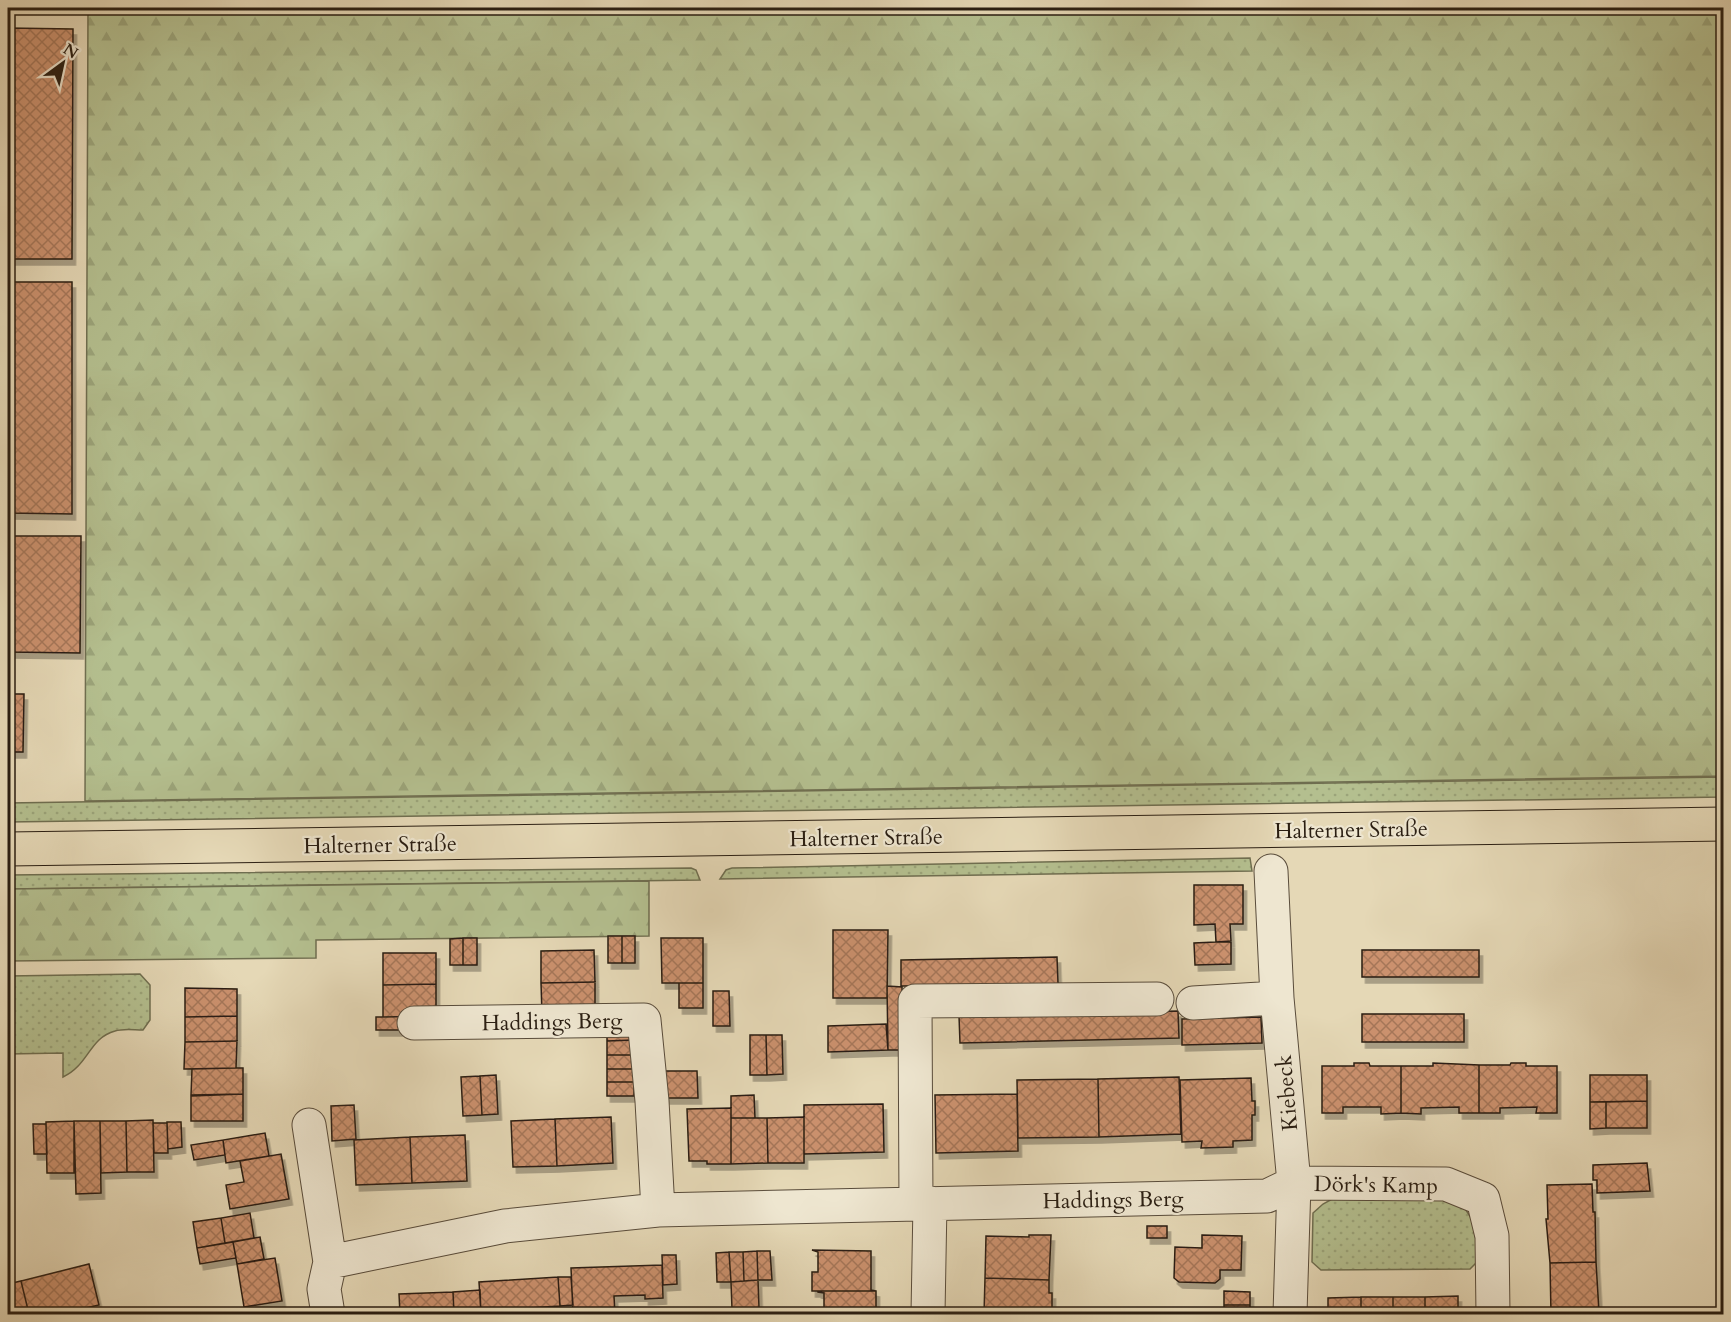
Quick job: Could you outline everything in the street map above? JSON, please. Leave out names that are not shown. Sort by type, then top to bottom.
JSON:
[{"type":"main road","name":"Halterner Straße","points":[[8,849],[1724,824]]},
{"type":"street","name":"Kiebeck","points":[[1271,871],[1277,998],[1294,1183],[1290,1314]]},
{"type":"street","points":[[1193,1003],[1277,998]]},
{"type":"street","points":[[928,1314],[915,1001],[1157,999]]},
{"type":"street","name":"Haddings Berg","points":[[414,1023],[644,1020],[652,1101],[658,1210]]},
{"type":"street","points":[[309,1125],[330,1262],[324,1290],[328,1314]]},
{"type":"street","name":"Haddings Berg","points":[[330,1262],[505,1226],[658,1210],[1267,1196],[1294,1183]]},
{"type":"street","name":"Dörk's Kamp","points":[[1294,1183],[1446,1184],[1483,1199],[1492,1236],[1493,1314]]},
{"type":"green space","points":[[88,8],[1723,8],[1723,776],[85,801]]},
{"type":"green space","points":[[1724,777],[1723,797],[8,822],[8,803]]},
{"type":"green space","points":[[1250,858],[1252,871],[720,879],[726,870],[732,868]]},
{"type":"green space","points":[[691,868],[696,870],[700,880],[8,889],[8,875]]},
{"type":"green space","points":[[649,881],[649,936],[316,940],[316,958],[8,961],[8,889]]},
{"type":"green space","points":[[140,974],[150,985],[150,1020],[143,1030],[122,1030],[106,1034],[72,1072],[63,1077],[63,1053],[8,1054],[8,976]]},
{"type":"green space","points":[[1430,1194],[1464,1207],[1473,1221],[1479,1260],[1470,1269],[1321,1270],[1312,1262],[1313,1213],[1323,1204],[1334,1198]]},
{"type":"building","points":[[8,28],[73,29],[72,259],[8,259]]},
{"type":"building","points":[[8,282],[72,282],[72,514],[8,513]]},
{"type":"building","points":[[8,536],[81,536],[80,653],[8,652]]},
{"type":"building","points":[[8,694],[24,694],[23,752],[8,752]]},
{"type":"building","points":[[1194,885],[1243,885],[1243,924],[1230,924],[1231,941],[1216,942],[1215,924],[1194,925]]},
{"type":"building","points":[[833,930],[888,930],[887,998],[833,998]]},
{"type":"building","points":[[608,936],[622,936],[622,963],[608,963]]},
{"type":"building","points":[[622,936],[635,936],[635,963],[622,963]]},
{"type":"building","points":[[463,938],[463,965],[450,965],[450,939]]},
{"type":"building","points":[[463,938],[477,938],[477,965],[463,965]]},
{"type":"building","points":[[661,938],[703,938],[703,983],[662,983]]},
{"type":"building","points":[[1231,942],[1231,964],[1195,965],[1194,943]]},
{"type":"building","points":[[594,950],[595,982],[541,983],[541,951]]},
{"type":"building","points":[[1362,950],[1479,950],[1479,977],[1362,977]]},
{"type":"building","points":[[383,953],[436,953],[436,984],[383,985]]},
{"type":"building","points":[[1057,957],[1058,983],[1060,984],[901,986],[901,960]]},
{"type":"building","points":[[595,982],[595,1014],[542,1014],[541,983]]},
{"type":"building","points":[[679,983],[703,983],[703,1008],[679,1008]]},
{"type":"building","points":[[436,984],[436,1016],[383,1017],[383,985]]},
{"type":"building","points":[[887,986],[902,987],[903,1050],[888,1050]]},
{"type":"building","points":[[185,988],[237,989],[237,1016],[185,1017]]},
{"type":"building","points":[[713,991],[729,991],[730,1026],[713,1026]]},
{"type":"building","points":[[1178,1011],[1179,1038],[960,1043],[959,1016]]},
{"type":"building","points":[[1362,1014],[1464,1014],[1464,1042],[1362,1042]]},
{"type":"building","points":[[237,1016],[237,1041],[185,1042],[185,1017]]},
{"type":"building","points":[[376,1017],[404,1017],[404,1030],[376,1030]]},
{"type":"building","points":[[1261,1017],[1262,1043],[1182,1045],[1182,1019]]},
{"type":"building","points":[[886,1024],[888,1050],[828,1052],[828,1026]]},
{"type":"building","points":[[633,1027],[634,1040],[607,1041],[607,1028]]},
{"type":"building","points":[[750,1035],[766,1035],[767,1075],[750,1075]]},
{"type":"building","points":[[766,1035],[782,1035],[783,1074],[767,1075]]},
{"type":"building","points":[[634,1040],[634,1055],[607,1055],[607,1041]]},
{"type":"building","points":[[237,1041],[236,1068],[184,1069],[185,1042]]},
{"type":"building","points":[[607,1055],[634,1055],[634,1069],[607,1069]]},
{"type":"building","points":[[1354,1063],[1369,1063],[1370,1066],[1401,1066],[1401,1113],[1381,1114],[1381,1107],[1343,1107],[1343,1113],[1322,1113],[1322,1066],[1354,1066]]},
{"type":"building","points":[[1433,1063],[1479,1065],[1479,1113],[1459,1113],[1459,1107],[1421,1108],[1421,1114],[1401,1113],[1401,1066],[1433,1066]]},
{"type":"building","points":[[1511,1063],[1526,1063],[1526,1066],[1557,1066],[1557,1113],[1536,1113],[1537,1107],[1500,1108],[1500,1113],[1479,1113],[1479,1065],[1510,1065]]},
{"type":"building","points":[[243,1068],[243,1094],[191,1095],[192,1069]]},
{"type":"building","points":[[607,1069],[634,1069],[634,1082],[607,1082]]},
{"type":"building","points":[[662,1071],[697,1071],[698,1098],[666,1098]]},
{"type":"building","points":[[496,1075],[498,1114],[482,1115],[480,1076]]},
{"type":"building","points":[[1590,1075],[1647,1075],[1647,1101],[1590,1102]]},
{"type":"building","points":[[480,1076],[482,1115],[463,1116],[461,1077]]},
{"type":"building","points":[[1179,1077],[1181,1134],[1099,1137],[1098,1079]]},
{"type":"building","points":[[1251,1078],[1252,1101],[1255,1101],[1255,1115],[1252,1115],[1252,1140],[1233,1141],[1233,1147],[1201,1148],[1202,1141],[1182,1142],[1180,1080]]},
{"type":"building","points":[[1098,1079],[1099,1137],[1018,1138],[1017,1080]]},
{"type":"building","points":[[607,1082],[634,1082],[634,1096],[607,1096]]},
{"type":"building","points":[[243,1094],[243,1121],[191,1121],[191,1096]]},
{"type":"building","points":[[1017,1094],[1018,1151],[936,1153],[935,1095]]},
{"type":"building","points":[[754,1095],[755,1118],[731,1118],[731,1096]]},
{"type":"building","points":[[1647,1101],[1647,1128],[1606,1128],[1606,1102]]},
{"type":"building","points":[[1590,1102],[1606,1102],[1606,1128],[1590,1129]]},
{"type":"building","points":[[883,1104],[884,1152],[804,1154],[804,1105]]},
{"type":"building","points":[[354,1105],[356,1139],[332,1141],[331,1106]]},
{"type":"building","points":[[731,1108],[731,1164],[689,1161],[687,1109]]},
{"type":"building","points":[[611,1117],[613,1163],[557,1166],[555,1119]]},
{"type":"building","points":[[804,1117],[804,1163],[768,1163],[767,1118]]},
{"type":"building","points":[[731,1118],[767,1118],[768,1163],[731,1164]]},
{"type":"building","points":[[555,1119],[557,1166],[513,1167],[511,1121]]},
{"type":"building","points":[[153,1120],[154,1172],[127,1172],[126,1121]]},
{"type":"building","points":[[74,1121],[74,1173],[47,1173],[46,1122]]},
{"type":"building","points":[[74,1121],[100,1121],[101,1193],[76,1194]]},
{"type":"building","points":[[100,1121],[126,1121],[127,1172],[101,1173]]},
{"type":"building","points":[[167,1122],[181,1122],[182,1147],[168,1149]]},
{"type":"building","points":[[153,1123],[167,1123],[168,1153],[154,1153]]},
{"type":"building","points":[[33,1124],[46,1124],[47,1154],[34,1154]]},
{"type":"building","points":[[265,1133],[269,1156],[226,1163],[223,1140]]},
{"type":"building","points":[[465,1135],[467,1181],[412,1183],[410,1137]]},
{"type":"building","points":[[410,1137],[412,1183],[356,1185],[354,1140]]},
{"type":"building","points":[[223,1140],[225,1155],[194,1160],[191,1145]]},
{"type":"building","points":[[281,1154],[289,1199],[230,1209],[226,1185],[244,1182],[240,1161]]},
{"type":"building","points":[[1647,1163],[1650,1191],[1597,1193],[1597,1180],[1593,1180],[1593,1165]]},
{"type":"building","points":[[1592,1184],[1596,1262],[1550,1263],[1546,1219],[1548,1219],[1547,1185]]},
{"type":"building","points":[[250,1213],[254,1238],[225,1243],[221,1218]]},
{"type":"building","points":[[221,1218],[225,1243],[197,1248],[193,1222]]},
{"type":"building","points":[[1147,1226],[1167,1226],[1167,1238],[1147,1238]]},
{"type":"building","points":[[1029,1235],[1051,1235],[1049,1280],[985,1278],[986,1236],[1029,1237]]},
{"type":"building","points":[[1202,1235],[1242,1236],[1241,1270],[1220,1270],[1220,1279],[1215,1283],[1179,1282],[1174,1278],[1175,1247],[1202,1248]]},
{"type":"building","points":[[260,1237],[264,1259],[237,1264],[233,1242]]},
{"type":"building","points":[[233,1242],[236,1258],[200,1264],[197,1248]]},
{"type":"building","points":[[812,1250],[871,1251],[871,1290],[876,1291],[812,1291],[812,1272],[818,1272],[818,1252]]},
{"type":"building","points":[[757,1251],[758,1280],[744,1281],[743,1252]]},
{"type":"building","points":[[757,1251],[770,1251],[772,1280],[758,1280]]},
{"type":"building","points":[[729,1252],[731,1282],[717,1282],[716,1253]]},
{"type":"building","points":[[729,1252],[743,1252],[744,1281],[731,1282]]},
{"type":"building","points":[[662,1255],[676,1255],[677,1284],[663,1285]]},
{"type":"building","points":[[275,1258],[282,1301],[244,1307],[237,1264]]},
{"type":"building","points":[[1596,1262],[1599,1312],[1597,1314],[1551,1314],[1550,1263]]},
{"type":"building","points":[[89,1264],[99,1305],[59,1314],[29,1314],[21,1281]]},
{"type":"building","points":[[662,1265],[663,1298],[645,1299],[645,1295],[614,1296],[615,1314],[573,1314],[571,1268]]},
{"type":"building","points":[[558,1277],[560,1306],[530,1308],[530,1314],[481,1314],[479,1282]]},
{"type":"building","points":[[558,1277],[571,1277],[573,1305],[560,1306]]},
{"type":"building","points":[[985,1278],[1049,1280],[1052,1310],[1062,1310],[1062,1314],[984,1314]]},
{"type":"building","points":[[758,1280],[759,1308],[732,1309],[731,1282]]},
{"type":"building","points":[[21,1281],[29,1314],[8,1314],[8,1284]]},
{"type":"building","points":[[480,1290],[481,1314],[454,1314],[453,1292]]},
{"type":"building","points":[[818,1291],[876,1291],[876,1314],[818,1314],[824,1311],[824,1293]]},
{"type":"building","points":[[1224,1291],[1250,1292],[1250,1305],[1224,1305]]},
{"type":"building","points":[[453,1292],[454,1314],[400,1314],[399,1294]]},
{"type":"building","points":[[1458,1296],[1458,1314],[1425,1314],[1425,1297]]},
{"type":"building","points":[[1361,1297],[1361,1314],[1328,1314],[1328,1298]]},
{"type":"building","points":[[1361,1297],[1393,1297],[1393,1314],[1361,1314]]},
{"type":"building","points":[[1393,1297],[1425,1297],[1425,1314],[1393,1314]]},
{"type":"building","points":[[1224,1305],[1250,1305],[1250,1314],[1224,1314]]}]
